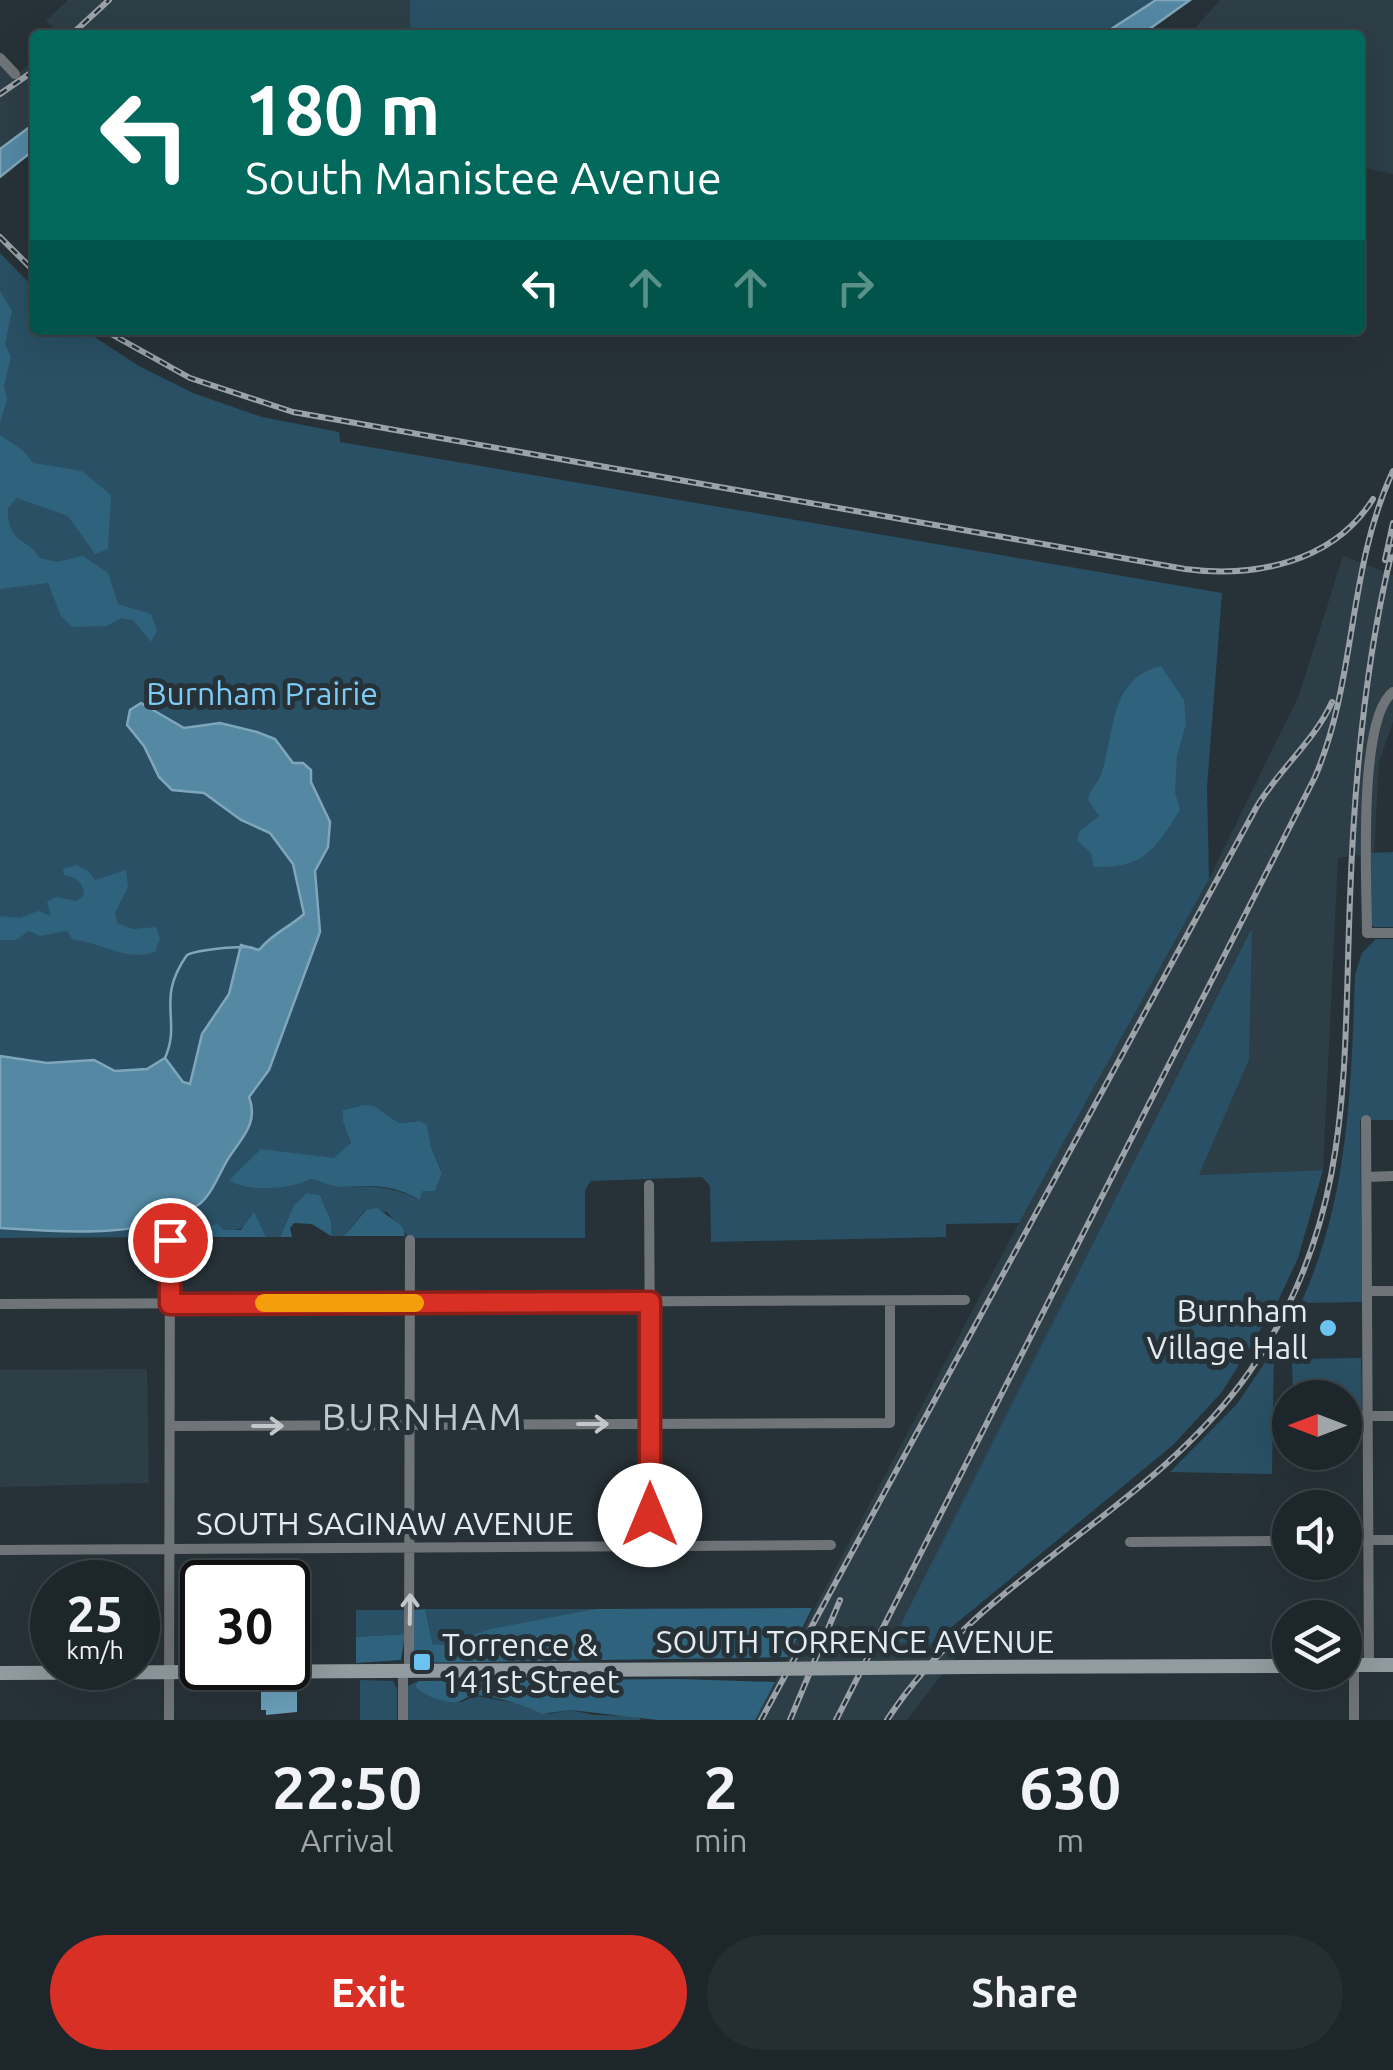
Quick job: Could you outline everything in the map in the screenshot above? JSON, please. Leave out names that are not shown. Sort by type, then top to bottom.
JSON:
[{"type":"main road","points":[[1362,1665],[1393,1665]]},
{"type":"main road","name":"SOUTH TORRENCE AVENUE","points":[[0,1673],[1272,1666]]},
{"type":"street","points":[[0,58],[15,74]]},
{"type":"street","points":[[1393,692],[1380,706],[1375,721],[1367,811],[1367,934],[1393,933]]},
{"type":"street","points":[[1362,1602],[1368,1540],[1366,1120]]},
{"type":"street","points":[[1367,1176],[1393,1176]]},
{"type":"street","points":[[650,1184],[651,1546]]},
{"type":"street","points":[[169,1720],[170,1240]]},
{"type":"street","points":[[403,1720],[410,1548],[410,1240]]},
{"type":"street","points":[[1368,1292],[1393,1291]]},
{"type":"street","points":[[0,1304],[964,1300]]},
{"type":"street","points":[[170,1426],[890,1423],[890,1301]]},
{"type":"street","points":[[1362,1416],[1393,1416]]},
{"type":"street","points":[[1362,1540],[1393,1540]]},
{"type":"street","points":[[1130,1542],[1272,1541]]},
{"type":"street","name":"SOUTH SAGINAW AVENUE","points":[[0,1550],[831,1545]]},
{"type":"street","points":[[1354,1720],[1355,1690]]},
{"type":"shaded area","points":[[68,0],[410,0],[410,30],[55,30],[46,21]]},
{"type":"shaded area","points":[[1156,0],[1190,0],[1148,30],[1110,30]]},
{"type":"shaded area","points":[[1220,0],[1393,0],[1393,174],[1365,168],[1365,30],[1193,30]]},
{"type":"shaded area","points":[[0,60],[16,76],[30,63],[30,127],[0,149]]},
{"type":"shaded area","points":[[30,127],[30,153],[0,177],[0,149]]},
{"type":"shaded area","points":[[0,291],[12,311],[5,344],[11,357],[4,386],[7,399],[0,423]]},
{"type":"shaded area","points":[[0,435],[24,451],[33,463],[82,471],[111,495],[108,549],[95,554],[68,516],[17,498],[8,508],[11,528],[40,558],[57,562],[83,556],[108,573],[118,604],[151,614],[157,631],[151,642],[133,620],[121,618],[107,626],[72,627],[61,616],[48,583],[0,589]]},
{"type":"shaded area","points":[[1343,556],[1393,575],[1393,722],[1379,762],[1374,853],[1338,858],[1323,1170],[1199,1175],[1249,1060],[893,1642],[931,1644],[956,1656],[907,1720],[755,1720],[1019,1223],[1209,879],[1299,695]]},
{"type":"shaded area","points":[[1161,666],[1184,700],[1186,724],[1177,756],[1175,792],[1180,810],[1146,854],[1125,864],[1094,867],[1091,853],[1077,840],[1080,831],[1099,816],[1088,800],[1102,772],[1117,708],[1132,682]]},
{"type":"shaded area","points":[[141,703],[184,728],[220,723],[275,739],[293,763],[303,763],[311,770],[311,782],[330,822],[328,847],[315,871],[320,932],[269,1070],[249,1097],[249,1127],[198,1205],[154,1224],[128,1229],[75,1232],[0,1228],[0,1056],[47,1063],[94,1060],[115,1071],[147,1069],[165,1058],[183,1082],[190,1084],[202,1034],[229,994],[241,945],[259,950],[304,914],[293,864],[270,833],[241,820],[204,793],[172,790],[159,777],[144,746],[127,725],[130,710]]},
{"type":"shaded area","points":[[76,865],[95,880],[126,870],[128,887],[115,913],[117,923],[133,929],[156,927],[160,939],[155,952],[123,953],[73,940],[67,931],[40,936],[29,931],[16,940],[0,940],[0,916],[20,918],[38,911],[51,916],[47,902],[56,897],[77,901],[84,895],[78,881],[64,875],[63,869]]},
{"type":"shaded area","points":[[374,1106],[399,1123],[420,1121],[427,1125],[442,1173],[435,1191],[422,1191],[420,1200],[391,1188],[338,1187],[311,1179],[270,1188],[247,1187],[229,1180],[261,1149],[334,1158],[351,1143],[343,1110]]},
{"type":"shaded area","points":[[307,1193],[320,1195],[331,1221],[331,1236],[312,1224],[294,1223],[290,1228],[292,1237],[280,1237],[294,1205]]},
{"type":"shaded area","points":[[377,1208],[402,1226],[405,1236],[344,1236],[366,1210]]},
{"type":"shaded area","points":[[254,1212],[266,1237],[170,1237],[217,1224],[224,1230],[241,1230]]},
{"type":"shaded area","points":[[147,1369],[149,1483],[0,1487],[0,1370]]},
{"type":"shaded area","points":[[812,1608],[788,1657],[414,1663],[414,1610],[425,1609],[433,1645],[444,1645],[491,1629],[595,1609]]},
{"type":"shaded area","points":[[405,1634],[401,1660],[356,1663],[356,1637]]},
{"type":"shaded area","points":[[418,1681],[775,1682],[755,1720],[658,1720],[571,1710],[541,1714],[487,1696],[446,1701],[415,1686]]},
{"type":"green space","points":[[410,0],[1156,0],[1110,30],[410,30]]},
{"type":"green space","name":"Burnham Prairie","points":[[0,253],[30,284],[30,335],[92,335],[139,366],[193,393],[262,417],[339,432],[340,442],[1222,593],[1207,787],[1209,879],[1019,1223],[946,1224],[946,1237],[711,1242],[710,1186],[702,1177],[591,1181],[585,1190],[585,1238],[409,1238],[387,1212],[365,1210],[344,1236],[331,1236],[331,1221],[320,1195],[308,1193],[294,1205],[280,1237],[266,1237],[259,1225],[230,1231],[203,1225],[170,1237],[0,1238]],"holes":[[[363,1105],[399,1123],[420,1121],[426,1125],[442,1172],[435,1191],[421,1191],[420,1200],[391,1189],[338,1187],[311,1179],[260,1189],[316,1157],[343,1154],[351,1143],[343,1110]]]},
{"type":"green space","points":[[1393,852],[1393,927],[1374,927],[1369,922],[1371,853]]},
{"type":"green space","points":[[1252,928],[1249,1060],[1199,1175],[1323,1170],[1298,1258],[1278,1301],[1222,1392],[1173,1445],[931,1644],[892,1642]]},
{"type":"green space","points":[[1376,939],[1393,939],[1393,1120],[1360,1120],[1362,1302],[1301,1303],[1317,1263],[1338,1183],[1349,1101],[1355,975],[1362,953]]},
{"type":"green space","points":[[1274,1349],[1272,1474],[1170,1472],[1237,1404]]},
{"type":"green space","points":[[1361,1358],[1361,1380],[1293,1380],[1292,1359]]},
{"type":"green space","points":[[425,1609],[595,1609],[433,1645]]},
{"type":"green space","points":[[356,1610],[405,1610],[405,1634],[356,1637]]},
{"type":"green space","points":[[360,1680],[393,1681],[397,1689],[397,1720],[360,1720]]},
{"type":"green space","points":[[418,1681],[415,1686],[441,1700],[461,1702],[476,1696],[528,1705],[548,1714],[571,1710],[637,1716],[641,1720],[407,1720],[406,1687]]},
{"type":"building","points":[[261,1690],[297,1690],[297,1712],[266,1715],[266,1710],[261,1710]]},
{"type":"waterway","points":[[165,1058],[170,1045],[172,985],[187,955],[219,948],[253,948]]},
{"type":"railway","points":[[76,30],[109,0]]},
{"type":"railway","points":[[0,94],[30,73]]},
{"type":"railway","points":[[0,237],[30,267]]},
{"type":"railway","points":[[113,335],[190,378],[293,412],[1185,569],[1238,571],[1290,561],[1336,538],[1373,499]]},
{"type":"railway","points":[[836,1720],[1315,777],[1338,702],[1367,546],[1393,471]]},
{"type":"railway","points":[[1385,560],[1393,523]]},
{"type":"railway","points":[[887,1720],[926,1669],[970,1624],[1165,1465],[1210,1421],[1250,1371],[1284,1315],[1309,1258],[1325,1201],[1343,1085],[1358,767],[1368,677],[1393,547]]},
{"type":"railway","points":[[761,1720],[1256,808],[1316,730],[1332,702]]},
{"type":"railway","points":[[790,1720],[840,1600]]},
{"type":"slow traffic","points":[[264,1303],[415,1303]]},
{"type":"place","name":"Burnham Village Hall","points":[[1328,1328]]},
{"type":"place","name":"Torrence & 141st Street","points":[[422,1662]]},
{"type":"district","name":"BURNHAM","points":[[423,1416]]},
{"type":"route","points":[[170,1240],[170,1304],[650,1302],[650,1515]]}]
